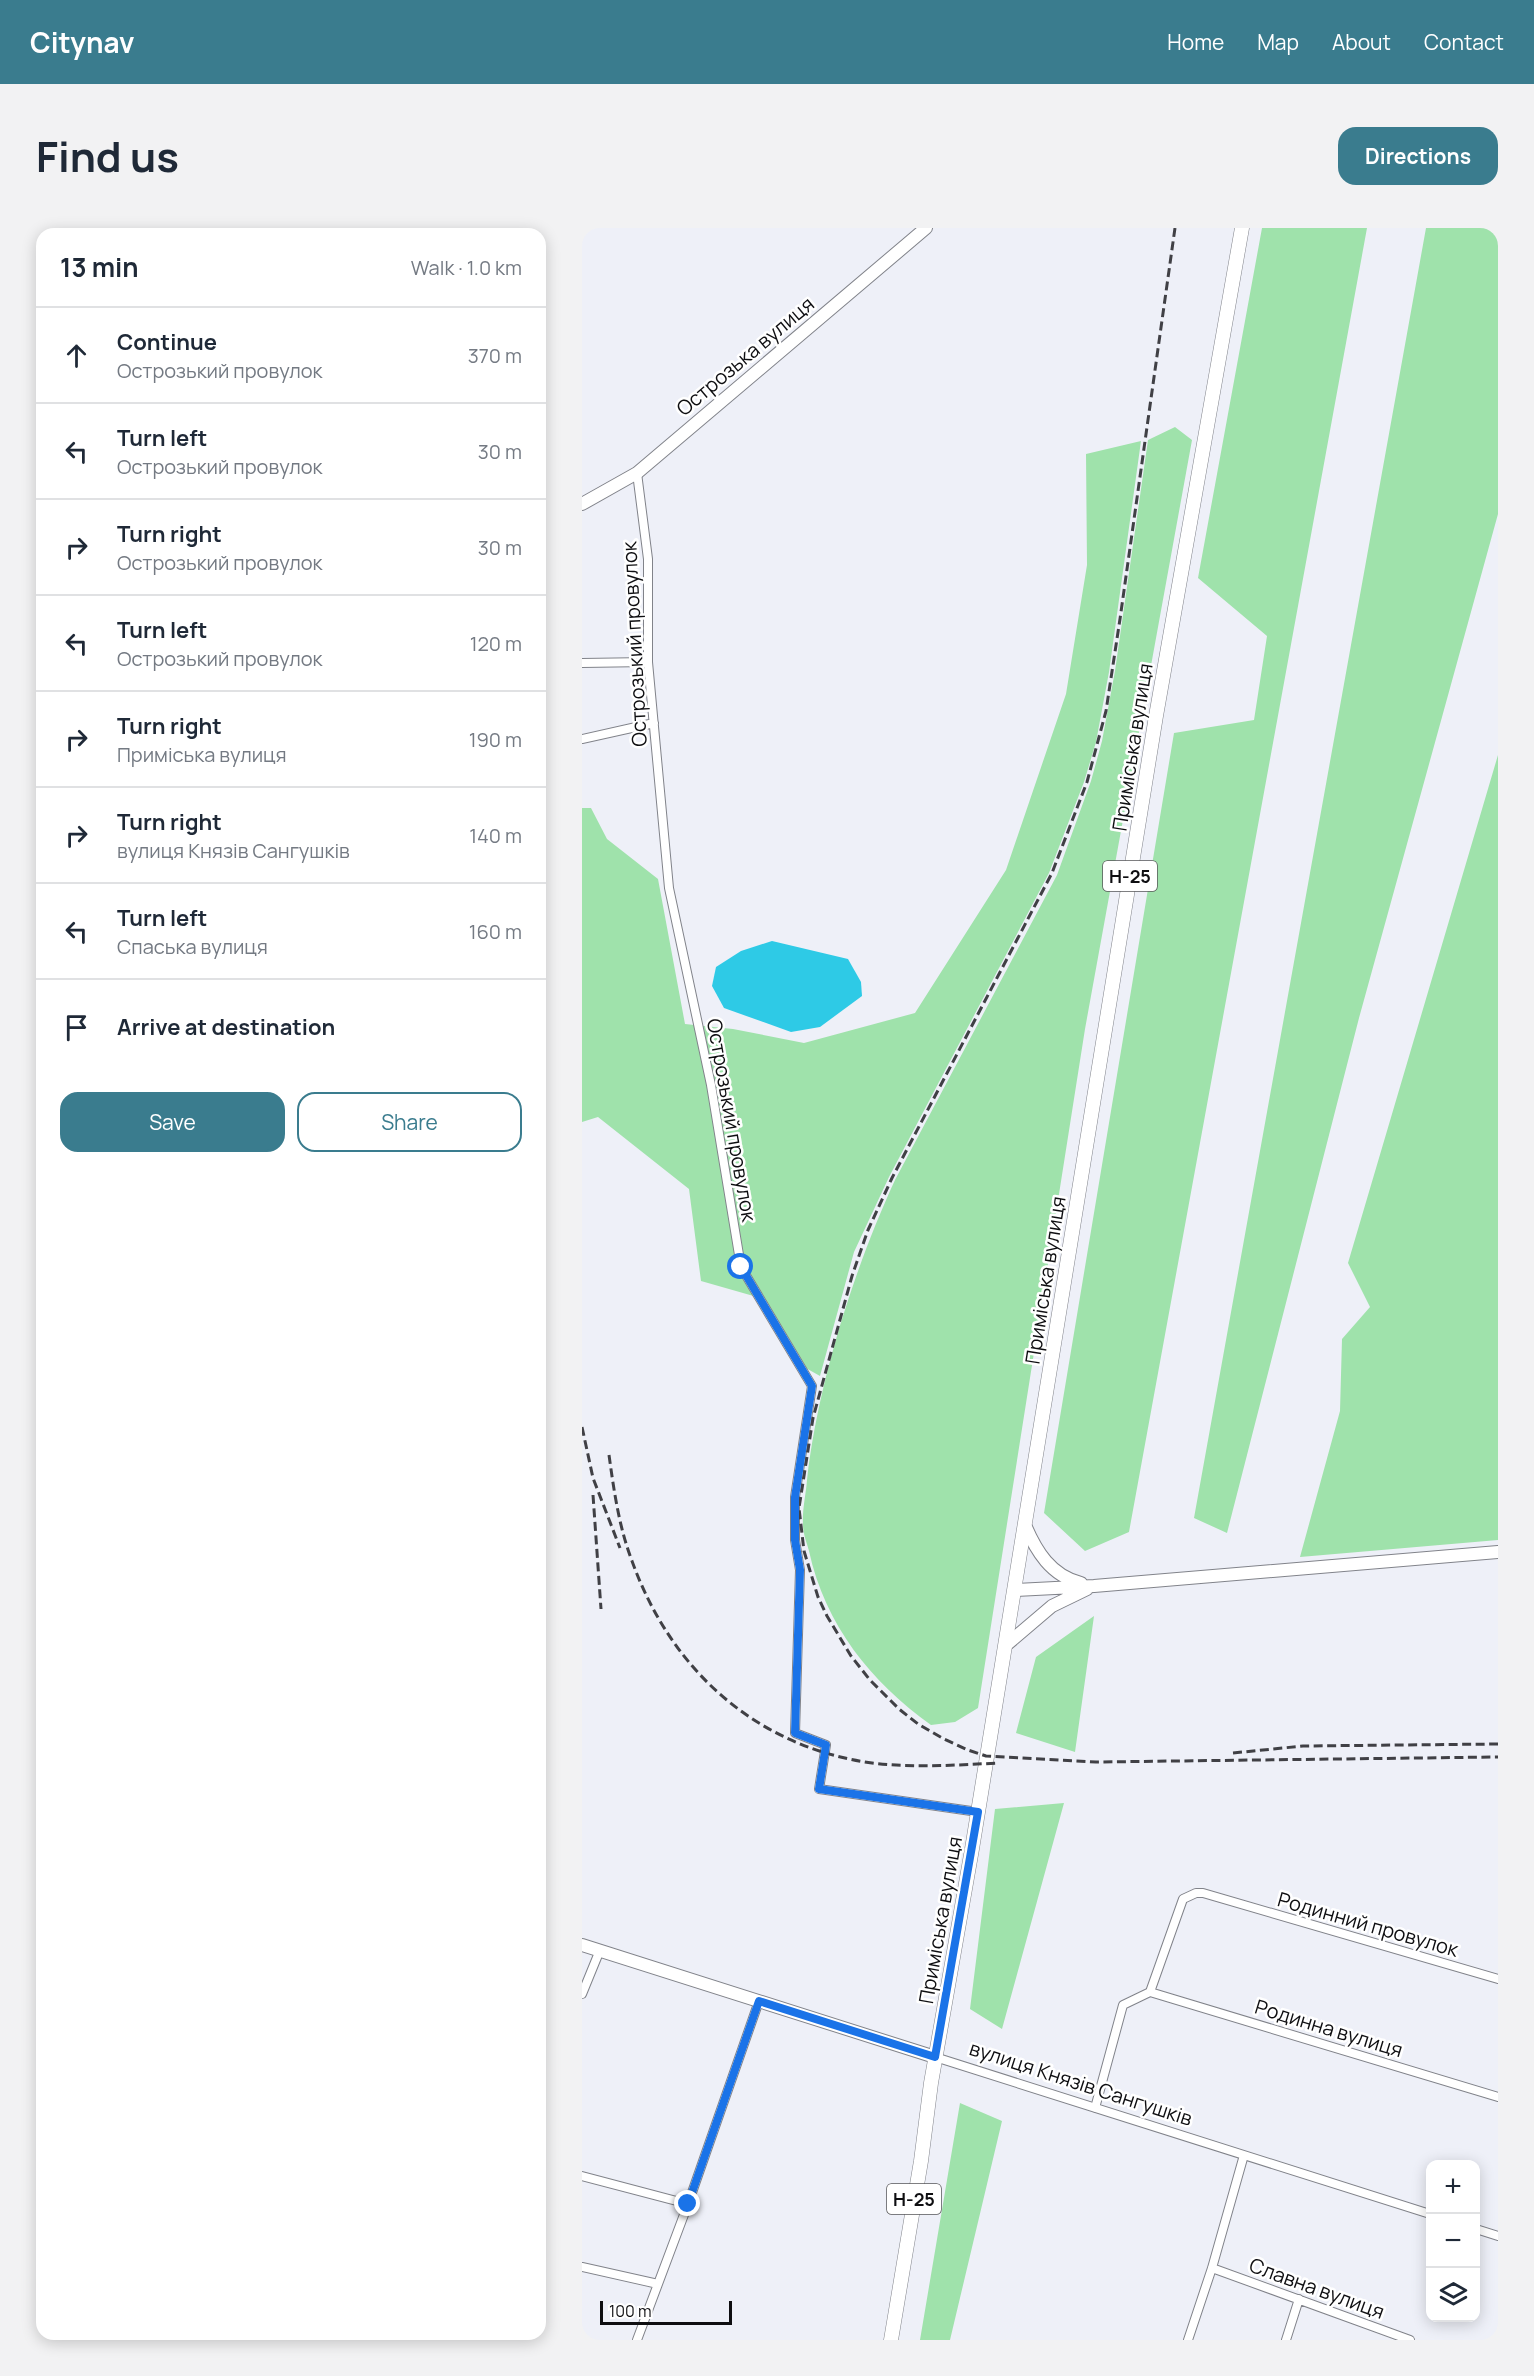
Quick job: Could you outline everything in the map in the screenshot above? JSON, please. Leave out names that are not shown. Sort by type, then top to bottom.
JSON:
[{"type":"main road","name":"Острозька вулиця","points":[[582,504],[638,473],[926,228]]},
{"type":"main road","name":"Приміська вулиця","points":[[891,2340],[935,2057],[978,1812],[1156,716],[1242,228]]},
{"type":"main road","points":[[1025,1525],[1033,1544],[1047,1564],[1067,1578],[1094,1586]]},
{"type":"main road","points":[[1014,1590],[1094,1586],[1498,1552]]},
{"type":"main road","points":[[1005,1646],[1052,1606],[1094,1586]]},
{"type":"main road","name":"вулиця Князів Сангушків","points":[[582,1945],[935,2057]]},
{"type":"street","name":"Острозький провулок","points":[[638,473],[648,559],[648,662],[669,888],[711,1085],[741,1267],[812,1386],[795,1497],[795,1540],[800,1570],[795,1733],[826,1745],[819,1789],[978,1812]]},
{"type":"street","points":[[582,663],[648,662]]},
{"type":"street","points":[[582,739],[654,723]]},
{"type":"street","name":"Родинний провулок","points":[[1150,1992],[1183,1899],[1196,1893],[1228,1900],[1498,1979]]},
{"type":"street","points":[[582,1994],[600,1950]]},
{"type":"street","points":[[1095,2108],[1123,2005],[1150,1992]]},
{"type":"street","name":"Родинна вулиця","points":[[1150,1992],[1498,2097]]},
{"type":"street","points":[[637,2340],[688,2204],[759,2001]]},
{"type":"street","name":"вулиця Князів Сангушків","points":[[935,2057],[1426,2212]]},
{"type":"street","points":[[1188,2340],[1212,2268],[1244,2155]]},
{"type":"street","points":[[582,2176],[688,2204]]},
{"type":"street","points":[[1480,2230],[1498,2236]]},
{"type":"street","points":[[582,2266],[658,2284]]},
{"type":"street","name":"Славна вулиця","points":[[1212,2268],[1410,2340]]},
{"type":"street","points":[[1286,2340],[1299,2299]]},
{"type":"green space","points":[[1262,228],[1367,228],[1129,1532],[1085,1551],[1044,1513],[1174,733],[1254,720],[1267,636],[1198,578]]},
{"type":"green space","points":[[1426,228],[1498,228],[1498,514],[1359,1018],[1227,1533],[1194,1518]]},
{"type":"green space","points":[[1175,427],[1192,440],[1085,1029],[978,1708],[955,1722],[931,1725],[909,1708],[870,1671],[853,1650],[826,1603],[816,1578],[803,1528],[812,1443],[840,1327],[880,1214],[895,1180],[1057,875],[1091,781],[1102,741],[1115,671],[1148,440]]},
{"type":"green space","points":[[1141,441],[1109,672],[1096,742],[1084,782],[1049,873],[889,1177],[854,1252],[820,1376],[804,1367],[764,1299],[701,1281],[689,1189],[598,1117],[582,1122],[582,808],[591,808],[607,839],[658,879],[685,1024],[733,1029],[804,1043],[915,1013],[1006,870],[1066,694],[1087,565],[1086,454]]},
{"type":"green space","points":[[1498,755],[1498,1540],[1300,1557],[1340,1411],[1342,1339],[1370,1307],[1348,1263]]},
{"type":"green space","points":[[1094,1616],[1075,1752],[1016,1733],[1036,1657]]},
{"type":"green space","points":[[1064,1803],[1002,2029],[970,2009],[995,1809]]},
{"type":"green space","points":[[960,2103],[1002,2121],[950,2340],[920,2340]]},
{"type":"water","points":[[772,941],[848,959],[861,982],[862,996],[820,1027],[791,1032],[724,1008],[712,986],[716,967],[741,951]]},
{"type":"railway","points":[[1175,228],[1106,711],[1087,782],[1052,873],[892,1178],[868,1230],[852,1276],[813,1418],[799,1508],[804,1551],[818,1597],[827,1616],[851,1656],[870,1680],[918,1724],[944,1739],[986,1756],[1096,1762],[1498,1757]]},
{"type":"railway","points":[[582,1427],[593,1478],[620,1548]]},
{"type":"railway","points":[[609,1455],[620,1522],[632,1561],[649,1600],[670,1636],[694,1669],[723,1697],[755,1721],[791,1740],[830,1754],[872,1763],[904,1765],[999,1763]]},
{"type":"railway","points":[[593,1495],[601,1609]]},
{"type":"railway","points":[[1233,1753],[1303,1746],[1498,1744]]},
{"type":"route","points":[[688,2204],[759,2001],[935,2057],[978,1812],[819,1789],[826,1745],[795,1733],[800,1570],[795,1540],[795,1497],[812,1386],[741,1267]]}]
